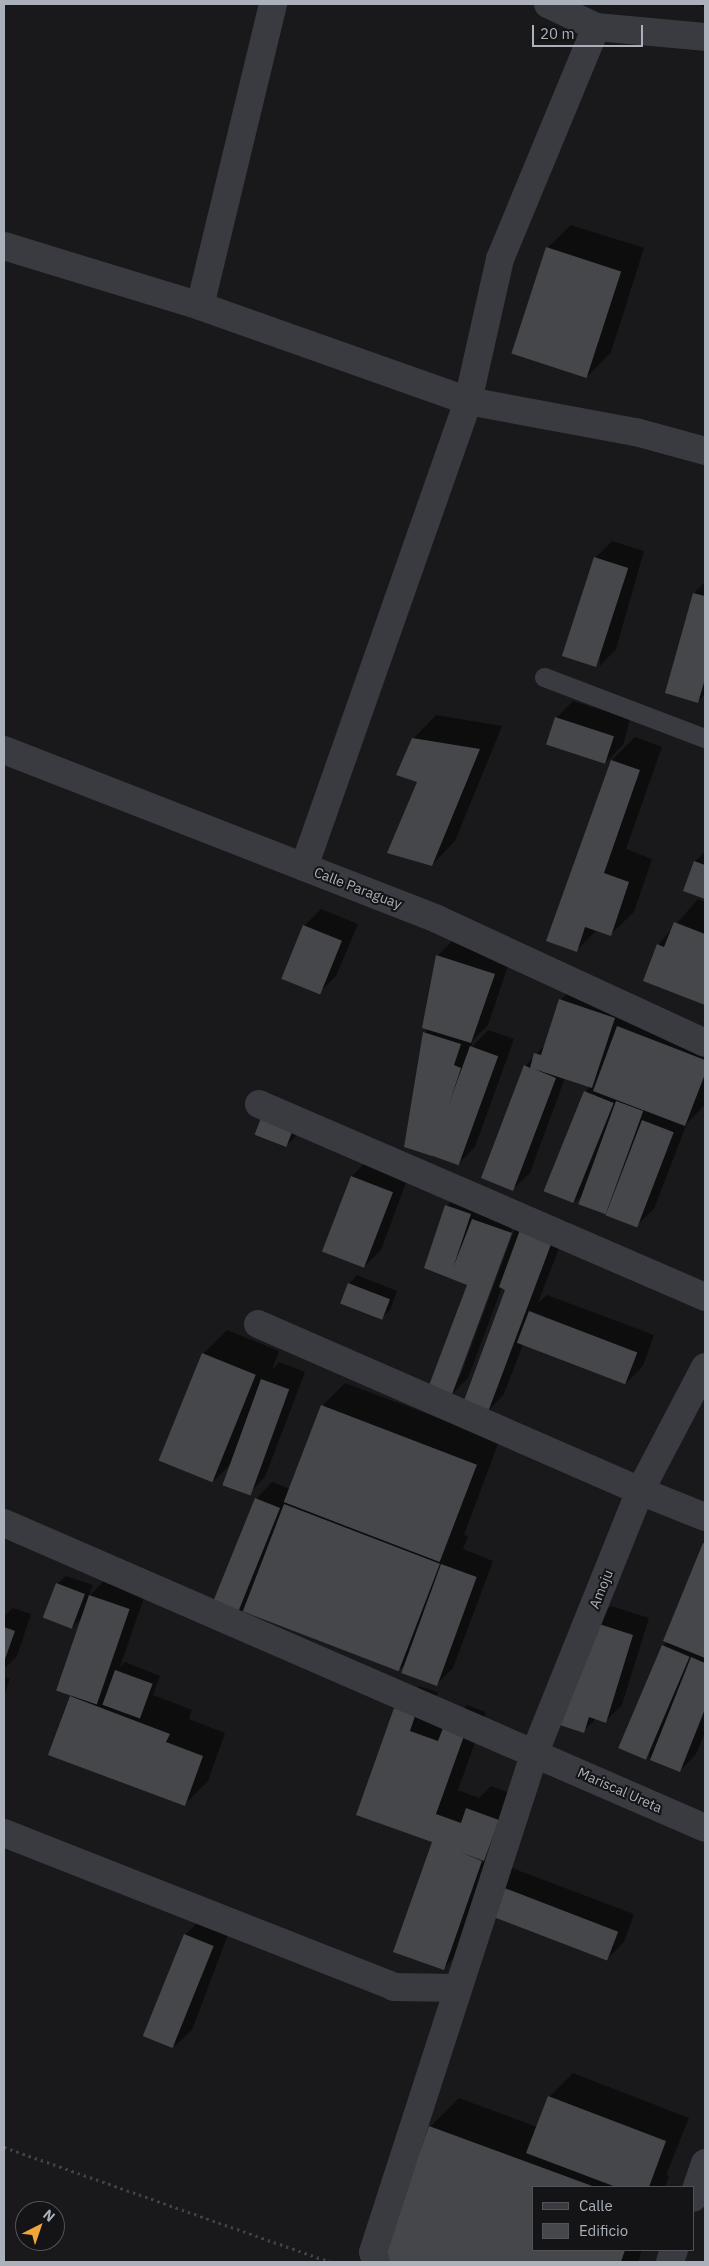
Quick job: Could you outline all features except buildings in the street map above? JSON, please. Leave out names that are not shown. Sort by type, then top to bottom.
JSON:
[{"type":"street","points":[[200,306],[273,4]]},
{"type":"street","points":[[548,4],[596,27],[705,37]]},
{"type":"street","points":[[304,867],[468,401],[500,259],[596,27]]},
{"type":"street","points":[[4,246],[200,306],[468,401],[636,432],[705,450]]},
{"type":"street","name":"Calle Paraguay","points":[[4,750],[437,919],[705,1042]]},
{"type":"street","points":[[259,1104],[705,1296]]},
{"type":"street","points":[[258,1324],[705,1517]]},
{"type":"street","name":"Amoju","points":[[376,2262],[373,2252],[456,1988],[535,1752],[640,1490],[705,1367]]},
{"type":"street","name":"Mariscal Ureta","points":[[4,1523],[535,1752],[705,1828]]},
{"type":"street","points":[[4,1833],[394,1987],[456,1988]]},
{"type":"street","points":[[694,2195],[705,2163]]},
{"type":"lane","points":[[544,677],[705,738]]},
{"type":"path","points":[[4,2147],[331,2262]]}]
